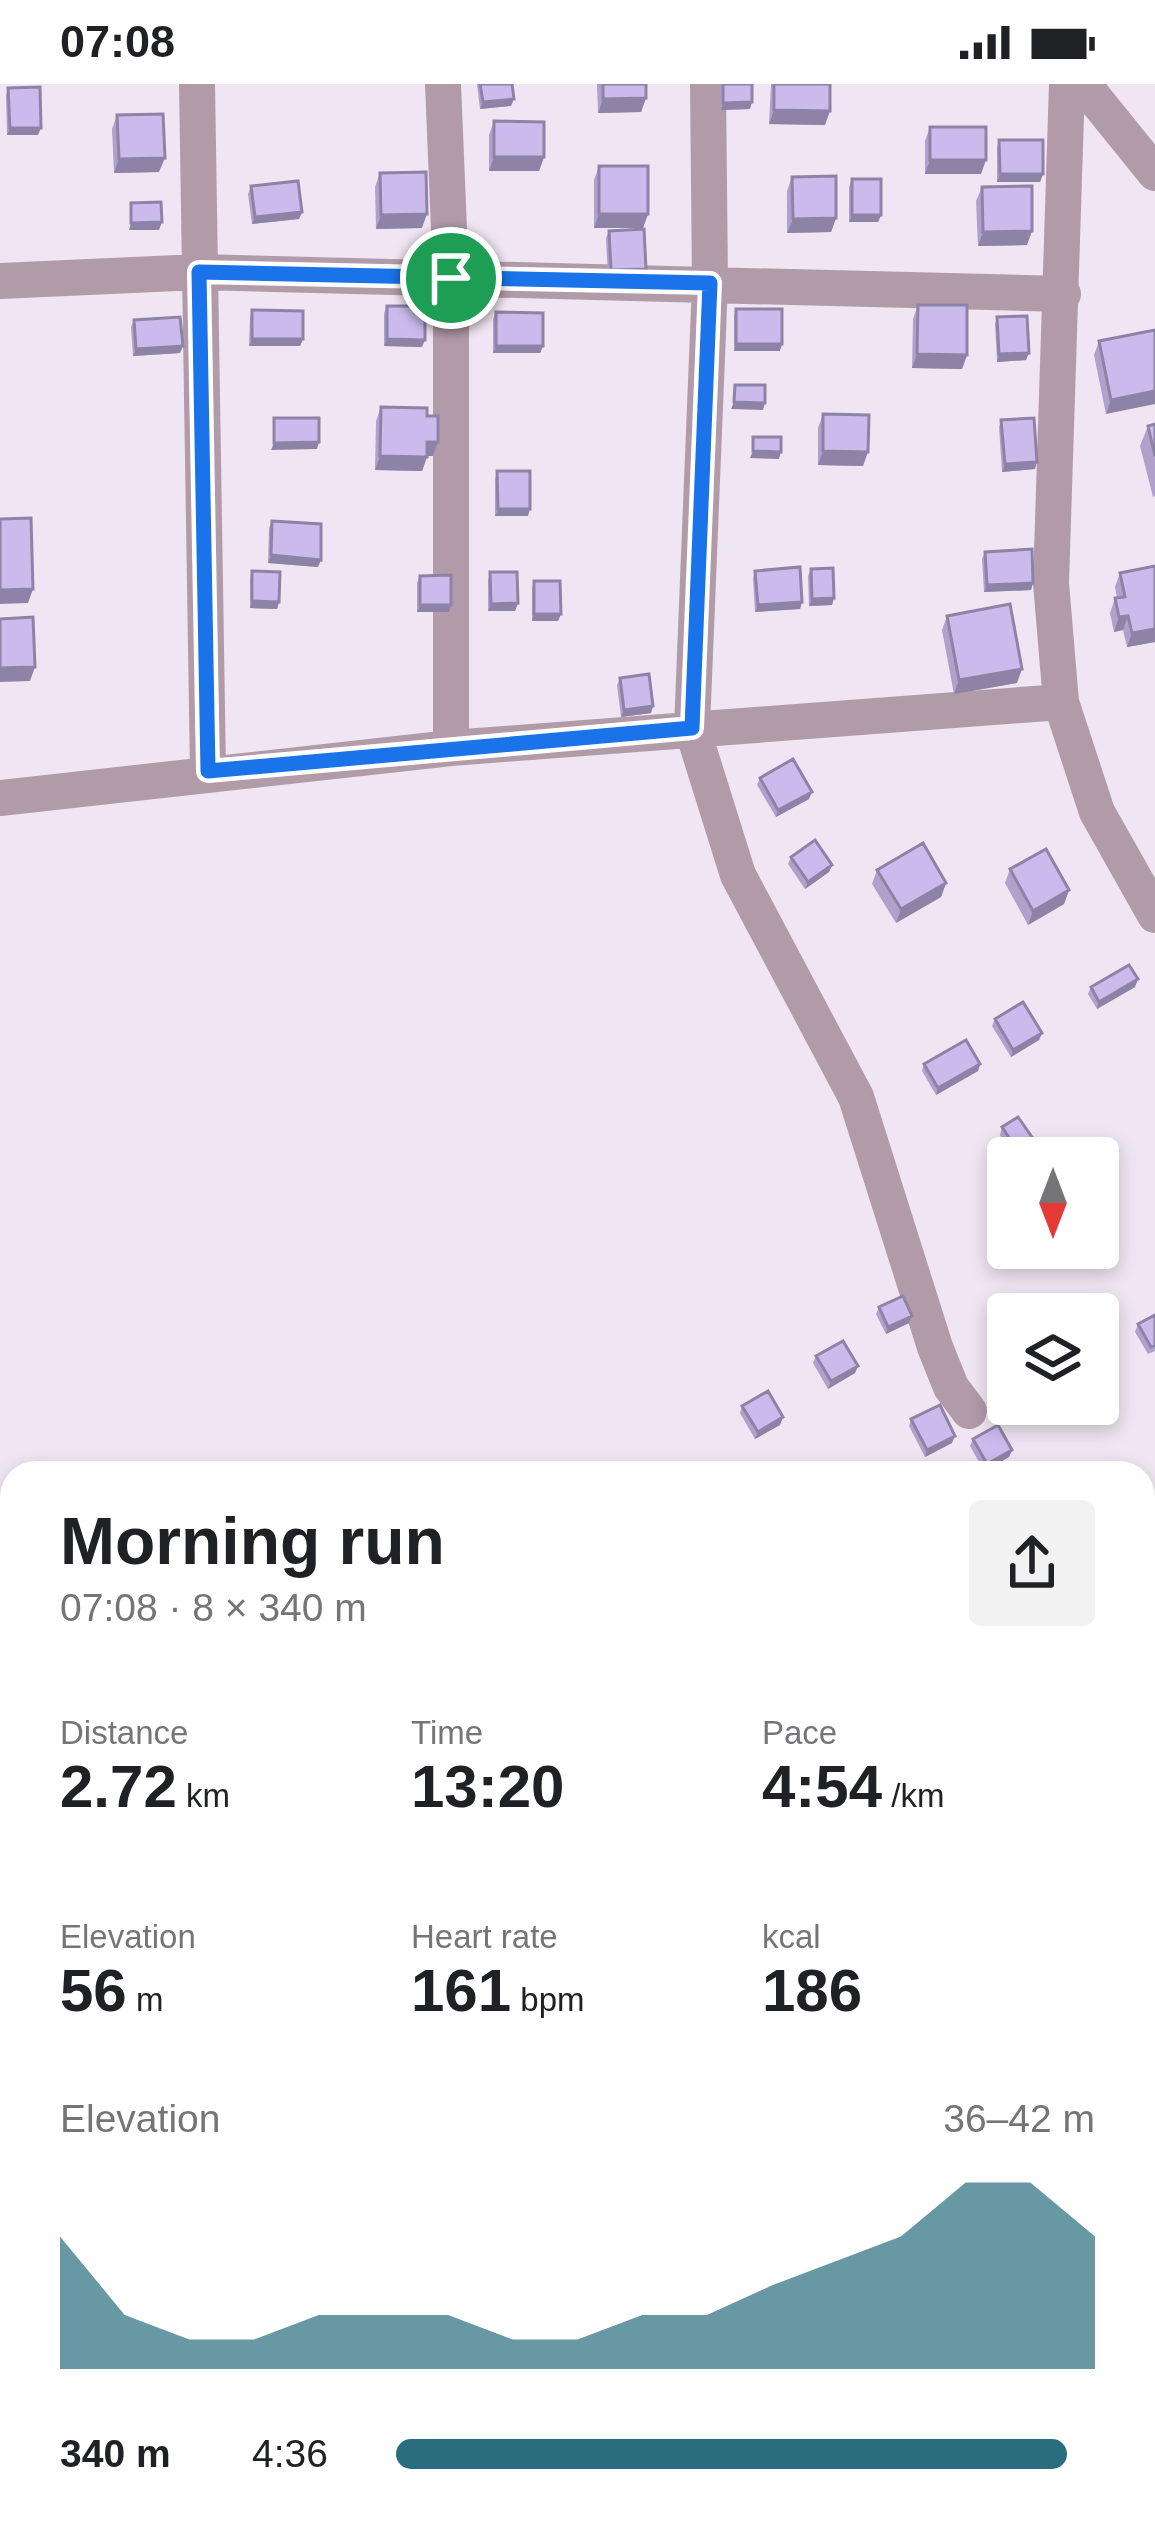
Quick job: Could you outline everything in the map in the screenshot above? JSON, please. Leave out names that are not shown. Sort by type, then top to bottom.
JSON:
[{"type":"street","points":[[197,84],[208,771]]},
{"type":"street","points":[[443,84],[451,278],[451,748]]},
{"type":"street","points":[[708,84],[710,283],[692,728],[738,875],[856,1097],[935,1347],[951,1387],[969,1411]]},
{"type":"street","points":[[1066,84],[1051,583],[1061,702],[1097,812],[1155,915]]},
{"type":"street","points":[[1082,84],[1155,173]]},
{"type":"street","points":[[0,281],[199,272],[1063,294]]},
{"type":"street","points":[[0,798],[208,771],[451,748],[1061,702]]},
{"type":"building","points":[[480,84],[512,84],[514,99],[483,102]]},
{"type":"building","points":[[603,84],[646,84],[646,98],[603,99]]},
{"type":"building","points":[[723,84],[752,84],[752,102],[723,103]]},
{"type":"building","points":[[774,84],[830,84],[830,111],[774,110]]},
{"type":"building","points":[[40,87],[41,128],[10,128],[8,88]]},
{"type":"building","points":[[163,114],[165,158],[119,159],[117,115]]},
{"type":"building","points":[[494,121],[544,122],[544,157],[494,157]]},
{"type":"building","points":[[930,127],[986,127],[986,160],[930,160]]},
{"type":"building","points":[[999,140],[1043,140],[1043,174],[1000,174]]},
{"type":"building","points":[[599,166],[648,166],[648,214],[599,214]]},
{"type":"building","points":[[426,172],[427,214],[381,215],[380,173]]},
{"type":"building","points":[[836,176],[836,218],[793,219],[792,177]]},
{"type":"building","points":[[852,179],[881,179],[881,215],[852,215]]},
{"type":"building","points":[[298,181],[302,212],[255,217],[251,186]]},
{"type":"building","points":[[1032,186],[1032,231],[983,232],[982,187]]},
{"type":"building","points":[[161,202],[162,222],[131,223],[131,203]]},
{"type":"building","points":[[644,229],[646,269],[611,270],[609,231]]},
{"type":"building","points":[[918,305],[967,305],[967,355],[917,354]]},
{"type":"building","points":[[387,306],[425,306],[425,340],[387,339]]},
{"type":"building","points":[[736,309],[782,309],[782,344],[736,344]]},
{"type":"building","points":[[252,310],[303,311],[303,339],[252,339]]},
{"type":"building","points":[[496,312],[543,313],[543,346],[496,346]]},
{"type":"building","points":[[1027,316],[1029,353],[999,354],[997,317]]},
{"type":"building","points":[[180,317],[183,346],[136,349],[134,320]]},
{"type":"building","points":[[1155,330],[1155,391],[1111,400],[1099,341]]},
{"type":"building","points":[[735,385],[765,385],[765,403],[734,402]]},
{"type":"building","points":[[381,407],[427,408],[427,416],[438,416],[438,442],[427,442],[427,457],[380,456]]},
{"type":"building","points":[[823,414],[869,415],[868,452],[823,451]]},
{"type":"building","points":[[274,418],[319,418],[319,442],[274,443]]},
{"type":"building","points":[[1034,418],[1037,462],[1005,464],[1001,420]]},
{"type":"building","points":[[1155,424],[1155,456],[1148,426]]},
{"type":"building","points":[[753,437],[781,437],[781,452],[753,451]]},
{"type":"building","points":[[497,471],[530,471],[530,509],[498,509]]},
{"type":"building","points":[[31,518],[33,589],[0,590],[0,519]]},
{"type":"building","points":[[272,521],[321,524],[321,560],[271,555]]},
{"type":"building","points":[[1032,549],[1033,583],[987,585],[985,552]]},
{"type":"building","points":[[1155,566],[1155,629],[1132,633],[1128,616],[1119,617],[1115,598],[1125,597],[1120,573]]},
{"type":"building","points":[[800,567],[802,602],[758,605],[755,571]]},
{"type":"building","points":[[833,568],[834,598],[812,599],[811,569]]},
{"type":"building","points":[[252,571],[280,572],[279,602],[252,601]]},
{"type":"building","points":[[490,572],[517,572],[518,603],[491,604]]},
{"type":"building","points":[[451,575],[451,605],[420,605],[420,576]]},
{"type":"building","points":[[534,581],[560,581],[561,614],[534,614]]},
{"type":"building","points":[[1010,604],[1022,669],[959,680],[947,616]]},
{"type":"building","points":[[33,617],[35,667],[0,668],[0,619]]},
{"type":"building","points":[[649,674],[653,706],[624,710],[620,678]]},
{"type":"building","points":[[793,759],[812,792],[778,810],[760,778]]},
{"type":"building","points":[[815,840],[832,865],[808,882],[791,857]]},
{"type":"building","points":[[923,843],[946,883],[901,909],[877,870]]},
{"type":"building","points":[[1046,849],[1069,890],[1033,911],[1010,869]]},
{"type":"building","points":[[1129,965],[1138,979],[1099,1002],[1091,987]]},
{"type":"building","points":[[1023,1002],[1042,1033],[1013,1050],[995,1019]]},
{"type":"building","points":[[966,1040],[980,1064],[938,1088],[924,1064]]},
{"type":"building","points":[[1018,1117],[1032,1137],[1009,1137],[1002,1127]]},
{"type":"building","points":[[903,1296],[912,1316],[888,1327],[879,1307]]},
{"type":"building","points":[[1155,1315],[1155,1345],[1151,1347],[1138,1324]]},
{"type":"building","points":[[843,1341],[858,1366],[831,1381],[816,1356]]},
{"type":"building","points":[[768,1391],[783,1417],[758,1432],[742,1406]]},
{"type":"building","points":[[940,1405],[955,1436],[927,1450],[911,1419]]},
{"type":"building","points":[[998,1425],[1012,1450],[985,1461],[973,1439]]},
{"type":"route","points":[[199,272],[451,278],[710,283],[692,728],[208,771],[199,272]]}]
